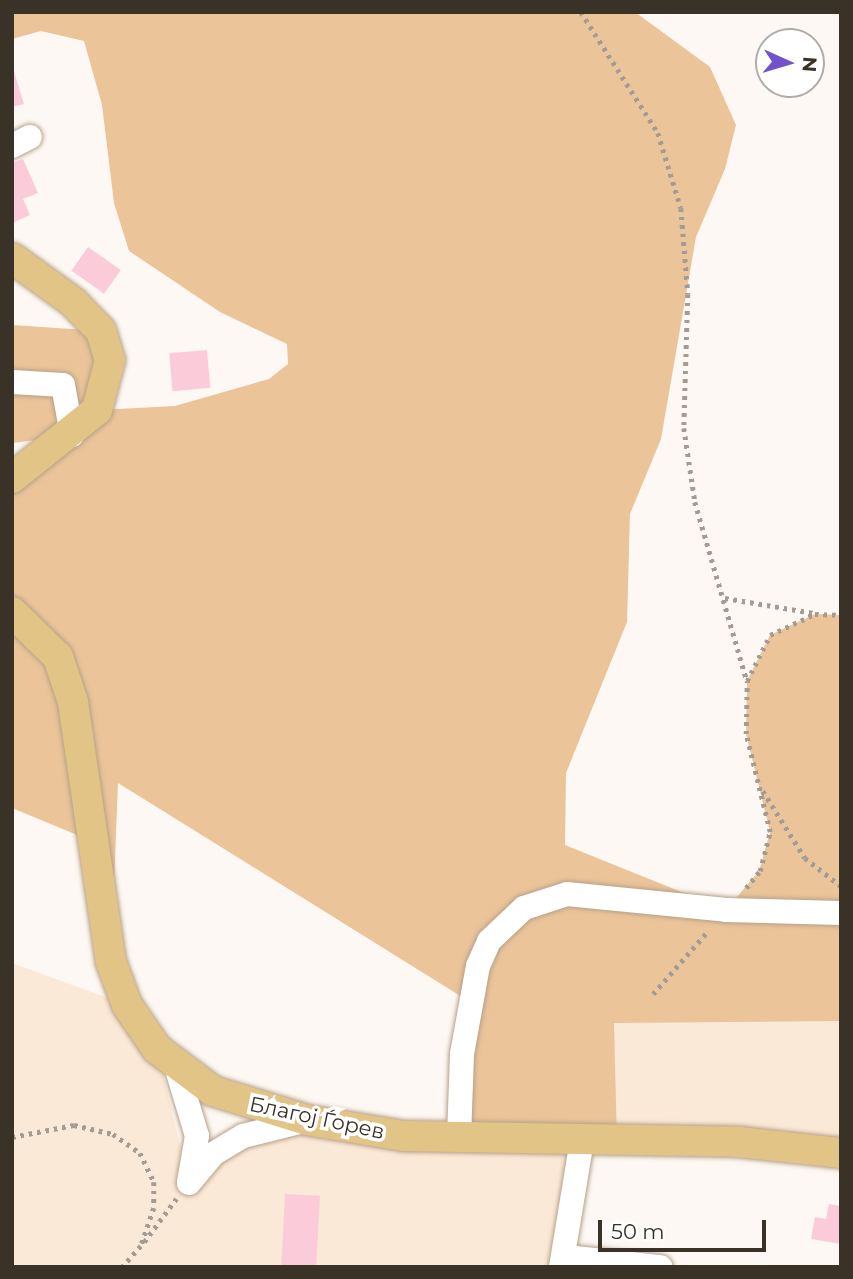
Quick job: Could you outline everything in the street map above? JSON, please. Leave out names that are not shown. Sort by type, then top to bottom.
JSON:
[{"type":"main road","points":[[12,258],[73,302],[101,331],[110,360],[107,390],[97,410],[72,435],[12,478]]},
{"type":"main road","name":"Благој Ѓорев","points":[[12,612],[43,640],[65,676],[111,962],[141,1030],[176,1066],[213,1091],[307,1119],[404,1136],[739,1142],[841,1153]]},
{"type":"street","points":[[12,382],[63,386],[72,435]]},
{"type":"street","points":[[459,1138],[470,1002],[483,954],[503,924],[524,908],[567,894],[726,910],[841,912]]},
{"type":"street","points":[[176,1066],[197,1136],[189,1183]]},
{"type":"street","points":[[189,1183],[213,1154],[243,1136],[307,1119]]},
{"type":"street","points":[[582,1140],[564,1262],[660,1267]]},
{"type":"path","points":[[581,12],[658,133],[681,208],[688,295],[684,428],[695,502],[747,681],[746,733],[771,832],[760,871],[653,994]]},
{"type":"path","points":[[725,598],[815,614],[841,615]]},
{"type":"path","points":[[747,681],[770,635],[815,614]]},
{"type":"path","points":[[761,788],[805,858],[841,886]]},
{"type":"path","points":[[12,1137],[74,1125],[114,1133],[140,1153],[154,1182],[154,1208],[141,1246]]},
{"type":"path","points":[[123,1267],[189,1183]]},
{"type":"shaded area","points":[[12,12],[635,12],[710,67],[736,125],[725,169],[696,237],[661,439],[630,514],[627,622],[566,773],[565,845],[726,910],[759,871],[770,832],[746,734],[747,681],[770,635],[815,614],[841,615],[841,1021],[614,1023],[617,1142],[459,1137],[470,1002],[118,783],[111,962],[94,842],[12,808],[12,478],[69,436],[12,443],[12,325],[101,331],[98,410],[175,406],[269,379],[288,364],[287,344],[220,312],[129,251],[114,203],[102,105],[84,41],[41,31],[12,39]]},
{"type":"shaded area","points":[[12,963],[127,1005],[157,1049],[189,1182],[213,1154],[307,1120],[582,1140],[561,1267],[12,1267]]},
{"type":"shaded area","points":[[613,1021],[841,1021],[841,1153],[613,1153]]},
{"type":"building","points":[[12,65],[24,104],[12,107]]},
{"type":"building","points":[[23,159],[38,193],[23,199],[30,215],[12,223],[12,163]]},
{"type":"building","points":[[88,247],[121,270],[104,294],[71,271]]},
{"type":"building","points":[[207,350],[210,388],[172,391],[169,353]]},
{"type":"building","points":[[285,1194],[320,1196],[316,1267],[281,1267]]},
{"type":"building","points":[[829,1204],[841,1206],[841,1244],[811,1239],[815,1217],[826,1219]]}]
